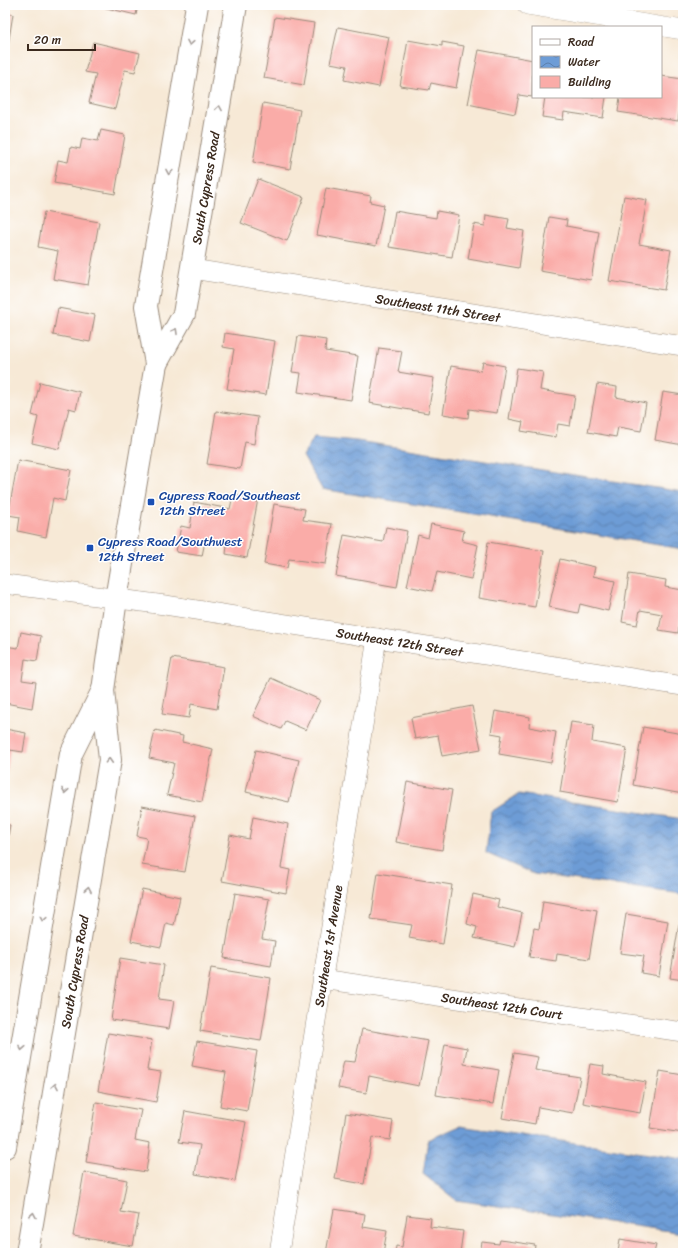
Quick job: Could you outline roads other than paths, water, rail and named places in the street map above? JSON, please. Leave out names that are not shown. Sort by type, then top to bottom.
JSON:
[{"type":"street","name":"South Cypress Road","points":[[27,1253],[110,760],[102,690],[156,364],[146,306],[196,5]]},
{"type":"street","name":"South Cypress Road","points":[[156,364],[184,314],[236,5]]},
{"type":"street","points":[[527,5],[658,26]]},
{"type":"street","points":[[662,27],[683,30]]},
{"type":"street","name":"Southeast 11th Street","points":[[192,270],[683,346]]},
{"type":"street","name":"Southeast 12th Street","points":[[5,584],[165,605],[683,686]]},
{"type":"street","name":"Southeast 1st Avenue","points":[[280,1253],[322,979],[377,638]]},
{"type":"street","name":"South Cypress Road","points":[[5,1148],[71,754],[102,690]]},
{"type":"street","name":"Southeast 12th Court","points":[[322,979],[683,1032]]},
{"type":"water","points":[[314,437],[357,441],[683,492],[683,549],[322,489],[303,456]]},
{"type":"water","points":[[519,794],[683,819],[683,894],[534,874],[486,853],[491,812]]},
{"type":"water","points":[[460,1126],[683,1159],[683,1233],[456,1200],[423,1174],[428,1140]]},
{"type":"place","name":"Cypress Road/Southeast 12th Street","points":[[151,502]]},
{"type":"place","name":"Cypress Road/Southwest 12th Street","points":[[90,548]]}]
